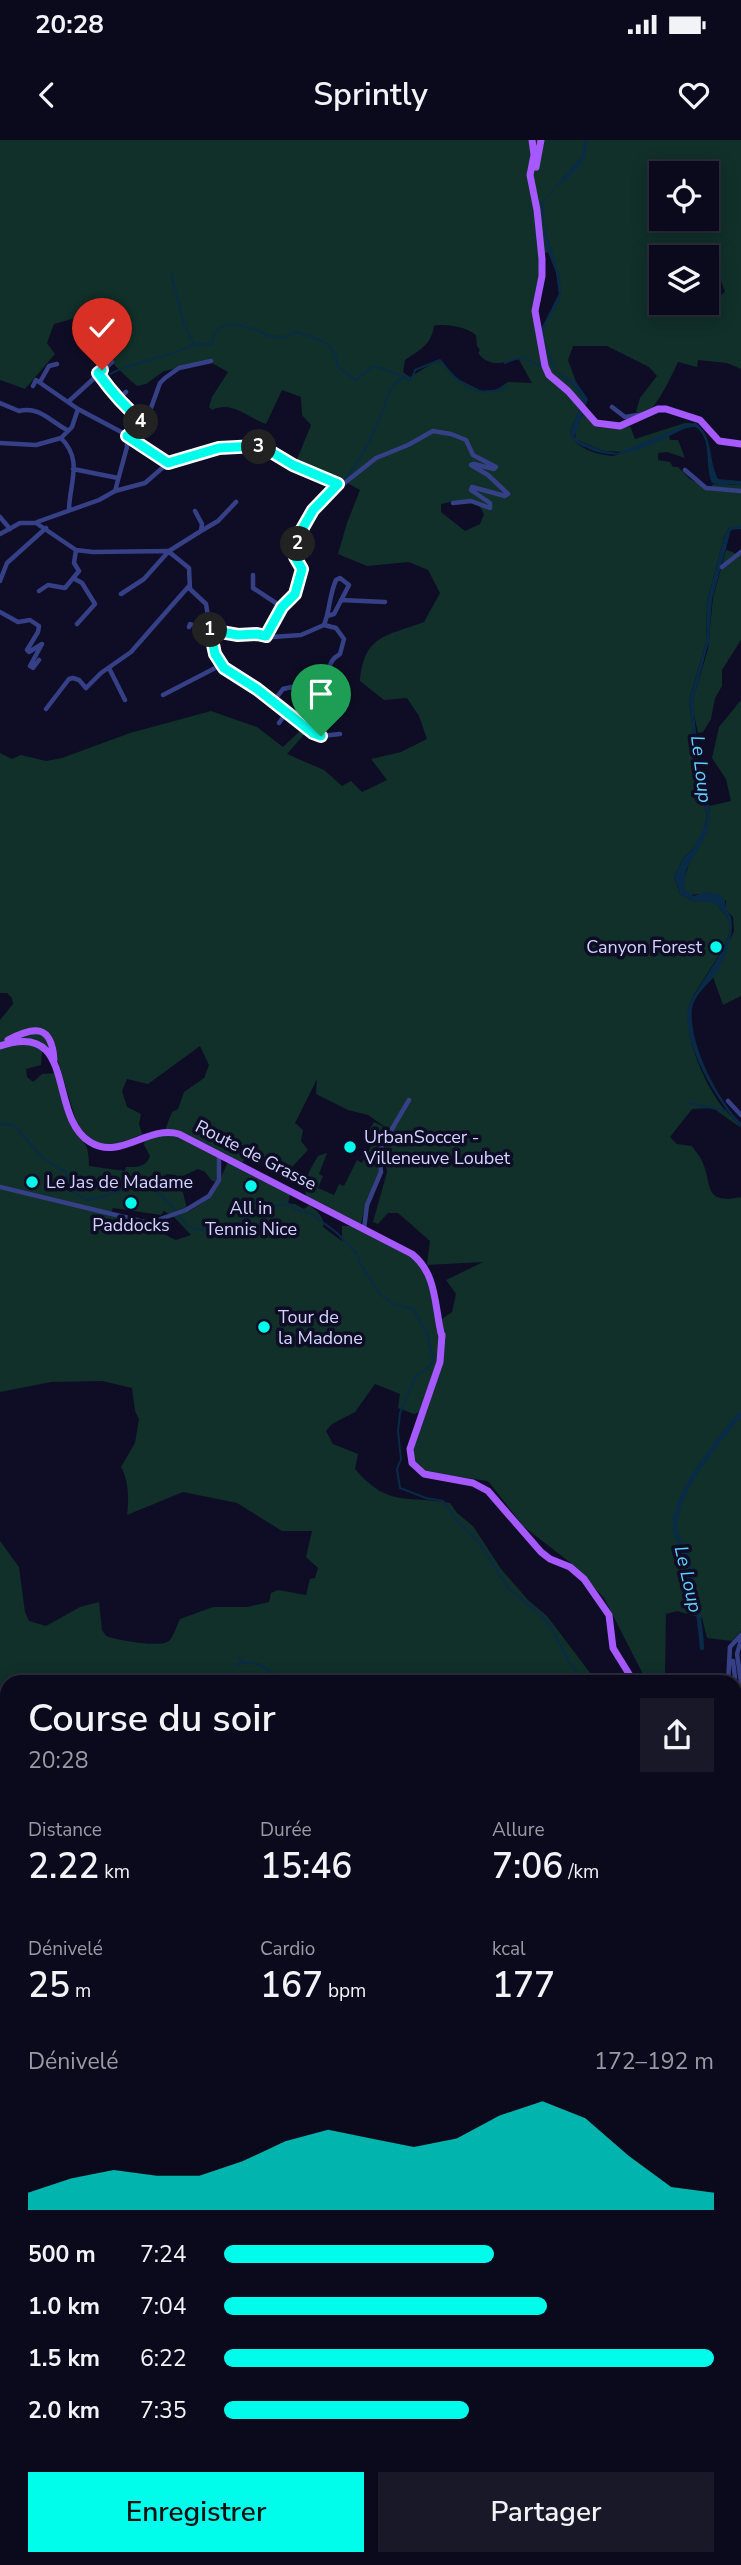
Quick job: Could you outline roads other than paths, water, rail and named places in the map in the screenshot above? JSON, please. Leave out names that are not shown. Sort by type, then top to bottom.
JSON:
[{"type":"main road","points":[[532,140],[534,152],[530,170],[542,259],[542,276],[534,311],[545,368],[596,423],[618,426],[662,409],[681,412],[700,420],[719,441],[741,444]]},
{"type":"main road","points":[[532,178],[541,140]]},
{"type":"main road","name":"Route de Grasse","points":[[0,1045],[28,1030],[37,1029],[49,1038],[73,1123],[91,1143],[102,1147],[115,1147],[150,1133],[167,1131],[185,1136],[418,1258],[430,1277],[442,1337],[440,1362],[410,1449],[412,1463],[424,1474],[466,1482],[488,1491],[541,1552],[578,1572],[609,1615],[613,1648],[630,1675]]},
{"type":"main road","points":[[0,1045],[19,1041],[32,1042],[46,1050],[54,1060]]},
{"type":"street","points":[[128,435],[151,408],[160,383],[165,378],[181,367],[211,361]]},
{"type":"street","points":[[68,402],[101,377],[112,362]]},
{"type":"street","points":[[40,382],[49,366],[57,364]]},
{"type":"street","points":[[101,377],[118,399],[142,421]]},
{"type":"street","points":[[33,386],[34,381],[40,382],[78,409],[128,435],[168,463]]},
{"type":"street","points":[[118,399],[126,392]]},
{"type":"street","points":[[0,403],[19,411],[27,408],[47,415],[54,423],[67,430]]},
{"type":"street","points":[[612,407],[625,417],[645,415]]},
{"type":"street","points":[[0,442],[36,445],[61,438],[72,427],[78,409]]},
{"type":"street","points":[[0,534],[20,523],[36,523],[99,500],[115,491],[145,483],[168,463],[219,448],[258,446],[293,465],[342,485],[376,458],[439,430],[466,440],[473,455],[496,467],[471,465],[488,475],[508,494],[505,496],[472,487],[471,490],[490,503],[490,508],[471,502],[453,503]]},
{"type":"street","points":[[115,491],[128,452],[128,435]]},
{"type":"street","points":[[61,438],[71,447],[75,460],[69,509]]},
{"type":"street","points":[[73,470],[118,478]]},
{"type":"street","points":[[685,470],[706,488],[741,491]]},
{"type":"street","points":[[266,636],[282,607],[292,600],[300,583],[302,569],[295,557],[301,531],[315,507],[338,484]]},
{"type":"street","points":[[121,594],[136,585],[169,551],[218,521],[236,502]]},
{"type":"street","points":[[195,511],[202,524],[201,531]]},
{"type":"street","points":[[0,517],[10,529]]},
{"type":"street","points":[[36,523],[76,550],[169,551],[189,568],[191,591],[206,604],[215,654],[221,665],[298,719],[313,733],[340,734]]},
{"type":"street","points":[[0,581],[7,563],[46,528]]},
{"type":"street","points":[[39,591],[48,585],[65,588],[75,579],[79,571],[74,563],[76,550]]},
{"type":"street","points":[[722,566],[741,552]]},
{"type":"street","points":[[253,575],[253,588],[282,607]]},
{"type":"street","points":[[324,625],[329,596],[338,578],[349,583],[334,614],[327,616]]},
{"type":"street","points":[[75,579],[82,583],[94,604],[76,624]]},
{"type":"street","points":[[46,709],[69,679],[79,681],[86,688],[131,652],[189,586]]},
{"type":"street","points":[[341,600],[384,602]]},
{"type":"street","points":[[0,612],[18,622],[30,620],[38,626],[38,632],[27,650],[29,652],[42,643],[30,666],[33,668],[39,660]]},
{"type":"street","points":[[189,627],[190,624],[238,635],[266,636],[298,636],[324,625],[335,628],[344,639],[340,654],[331,660],[322,679],[302,688],[296,686],[283,689],[273,702]]},
{"type":"street","points":[[163,695],[221,665]]},
{"type":"street","points":[[109,668],[125,699]]},
{"type":"street","points":[[279,723],[286,713]]},
{"type":"street","points":[[364,1229],[367,1205],[381,1172],[379,1151],[409,1100]]},
{"type":"street","points":[[728,1101],[741,1115]]},
{"type":"street","points":[[0,1187],[149,1223],[178,1214],[209,1196],[219,1180],[222,1154]]},
{"type":"street","points":[[741,1638],[741,1675]]},
{"type":"street","points":[[731,1675],[730,1647],[741,1638]]},
{"type":"water","points":[[584,140],[587,140],[586,152],[582,162],[552,192],[544,205],[545,225],[558,269],[561,296],[544,335],[556,371],[576,382],[588,399],[574,437],[604,451],[618,453],[687,424],[696,423],[706,435],[718,479],[741,481],[741,485],[712,483],[704,437],[695,427],[620,454],[599,453],[577,443],[571,436],[570,432],[583,401],[576,388],[553,369],[541,330],[559,294],[556,272],[546,246],[541,203],[582,156]]},
{"type":"water","name":"Le Loup","points":[[738,525],[741,529],[731,530],[712,600],[709,641],[693,702],[701,783],[708,798],[710,818],[706,835],[686,870],[684,890],[694,896],[705,893],[720,895],[732,923],[726,953],[717,972],[695,1000],[692,1022],[706,1070],[741,1127],[722,1103],[703,1070],[689,1035],[687,1019],[693,997],[726,944],[730,925],[715,903],[693,901],[680,894],[674,877],[684,857],[693,849],[707,817],[699,779],[689,701],[706,642],[707,602],[724,537],[729,528]]},
{"type":"waterway","points":[[171,274],[184,324],[194,344],[211,345],[217,330],[228,325],[250,328],[267,336],[287,337],[296,332],[318,339],[329,346],[337,366],[355,380],[373,367],[409,380],[415,370],[440,360],[454,376],[470,388],[487,392],[508,386]]},
{"type":"waterway","points":[[105,377],[115,371],[172,354],[194,344]]},
{"type":"waterway","points":[[505,363],[524,358],[542,367]]},
{"type":"waterway","points":[[343,481],[370,439],[392,388],[405,377]]},
{"type":"waterway","points":[[689,1103],[726,1111]]},
{"type":"waterway","points":[[0,1124],[14,1125],[43,1158],[67,1173],[66,1187],[86,1200],[143,1187],[158,1192],[176,1211]]},
{"type":"waterway","points":[[179,1215],[188,1227],[203,1230],[212,1224],[236,1223],[256,1213],[289,1204],[297,1210],[310,1213],[336,1232],[357,1254],[380,1294],[393,1304],[413,1309],[427,1333],[433,1360],[431,1365],[416,1376],[400,1413],[398,1431],[401,1459],[397,1469],[400,1488],[443,1501],[456,1520],[477,1540],[509,1589],[542,1616],[551,1627],[578,1675]]},
{"type":"waterway","name":"Le Loup","points":[[702,1648],[690,1569],[675,1528],[676,1514],[699,1467],[741,1413]]},
{"type":"waterway","points":[[238,1656],[243,1663]]},
{"type":"waterway","points":[[236,1665],[255,1663],[273,1675]]},
{"type":"place","name":"Canyon Forest","points":[[716,947]]},
{"type":"place","name":"UrbanSoccer - Villeneuve Loubet","points":[[350,1147]]},
{"type":"place","name":"Le Jas de Madame","points":[[32,1182]]},
{"type":"place","name":"All in Tennis Nice","points":[[251,1186]]},
{"type":"place","name":"Paddocks","points":[[131,1203]]},
{"type":"place","name":"Tour de la Madone","points":[[264,1327]]}]
